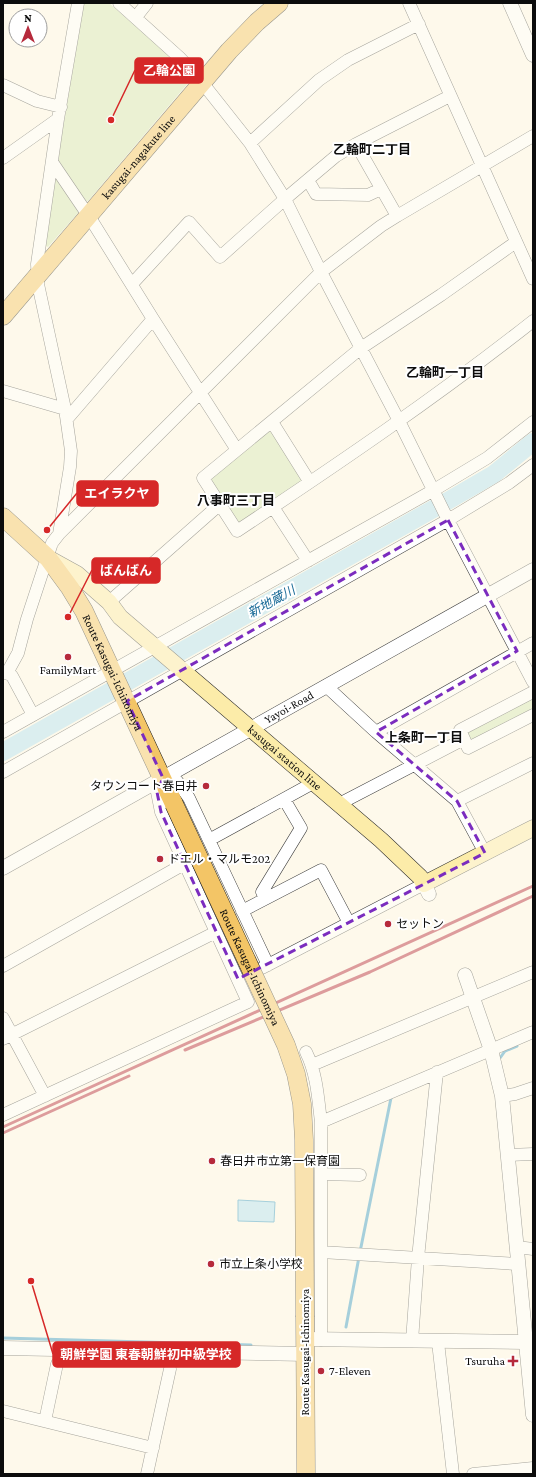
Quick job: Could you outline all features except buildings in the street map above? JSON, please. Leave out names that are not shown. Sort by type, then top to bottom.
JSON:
[{"type":"main road","name":"kasugai-nagakute line","points":[[3,316],[37,274],[89,216],[202,82],[242,37],[279,3]]},
{"type":"main road","name":"Route Kasugai-Ichinomiya","points":[[3,517],[48,558],[70,588],[84,611],[286,1045],[296,1074],[302,1104],[304,1140],[305,1316],[310,1344],[306,1474]]},
{"type":"main road","name":"kasugai station line","points":[[48,558],[77,574],[109,602],[120,617],[398,856],[420,877],[426,889]]},
{"type":"main road","points":[[426,889],[485,853],[533,828]]},
{"type":"street","points":[[59,534],[71,462],[71,451],[66,414],[38,284],[37,264],[78,3]]},
{"type":"street","points":[[119,3],[179,58],[202,82],[250,143],[285,199],[447,518],[533,682]]},
{"type":"street","points":[[136,18],[147,3]]},
{"type":"street","points":[[409,3],[533,279]]},
{"type":"street","points":[[510,3],[533,55]]},
{"type":"street","points":[[250,143],[319,80],[348,60],[418,24]]},
{"type":"street","points":[[3,86],[60,113]]},
{"type":"street","points":[[132,284],[189,222],[220,256],[336,156],[356,144],[450,96]]},
{"type":"street","points":[[3,158],[60,113]]},
{"type":"street","points":[[33,715],[12,676],[5,673],[18,653],[27,619],[52,543],[59,534],[321,272],[381,226],[533,136]]},
{"type":"street","points":[[356,144],[397,216]]},
{"type":"street","points":[[52,162],[89,216],[153,320],[238,450]]},
{"type":"street","points":[[308,180],[316,194],[368,195],[381,188]]},
{"type":"street","points":[[516,242],[361,348],[203,478],[236,530],[399,421],[473,368],[533,321]]},
{"type":"street","points":[[66,414],[153,320]]},
{"type":"street","points":[[3,390],[66,414]]},
{"type":"street","points":[[272,422],[310,481]]},
{"type":"street","points":[[3,732],[114,673],[308,561],[435,492],[487,458],[533,422]]},
{"type":"street","points":[[3,772],[125,698],[509,483],[533,464]]},
{"type":"street","points":[[109,602],[219,505]]},
{"type":"street","points":[[273,506],[308,561]]},
{"type":"street","name":"Yayoi-Road","points":[[3,868],[533,570]]},
{"type":"street","points":[[376,732],[533,643]]},
{"type":"street","points":[[326,686],[376,732],[457,800],[485,853]]},
{"type":"street","points":[[533,692],[460,730],[468,748],[533,716]]},
{"type":"street","points":[[339,804],[464,739]]},
{"type":"street","points":[[457,800],[533,763]]},
{"type":"street","points":[[3,1115],[248,1002],[161,812],[157,792],[163,778],[177,781],[189,798],[268,965]]},
{"type":"street","points":[[209,840],[313,783]]},
{"type":"street","points":[[265,899],[262,892],[301,828],[284,799]]},
{"type":"street","points":[[3,966],[184,864]]},
{"type":"street","points":[[242,911],[321,870],[349,923]]},
{"type":"street","points":[[238,979],[349,923],[426,889]]},
{"type":"street","points":[[8,1037],[216,932]]},
{"type":"street","points":[[312,1065],[533,972]]},
{"type":"street","points":[[465,975],[491,1050],[502,1096],[518,1264],[528,1324],[528,1348],[533,1415]]},
{"type":"street","points":[[3,1018],[8,1037],[45,1096]]},
{"type":"street","points":[[321,1122],[533,1032]]},
{"type":"street","points":[[306,1052],[312,1065],[318,1093],[321,1122],[321,1252],[310,1344]]},
{"type":"street","points":[[412,1341],[418,1258],[437,1072]]},
{"type":"street","points":[[502,1096],[515,1094],[533,1088]]},
{"type":"street","points":[[508,1155],[533,1154]]},
{"type":"street","points":[[321,1174],[360,1176]]},
{"type":"street","points":[[517,1247],[533,1249]]},
{"type":"street","points":[[321,1252],[518,1264]]},
{"type":"street","points":[[3,1348],[310,1344],[412,1341],[528,1348]]},
{"type":"street","points":[[438,1342],[453,1474]]},
{"type":"street","points":[[44,1421],[57,1364]]},
{"type":"street","points":[[148,1474],[170,1369]]},
{"type":"street","points":[[3,1411],[153,1448]]},
{"type":"street","points":[[474,1474],[533,1468]]},
{"type":"highlighted area","points":[[448,520],[517,651],[376,732],[457,801],[485,853],[238,979],[161,812],[157,792],[163,778],[127,701]]},
{"type":"green space","points":[[84,3],[109,3],[162,49],[189,78],[189,82],[88,201],[84,201],[58,157]]},
{"type":"green space","points":[[59,178],[78,209],[78,213],[48,247],[43,245],[54,179]]},
{"type":"green space","points":[[268,431],[273,432],[302,477],[301,482],[241,523],[234,521],[210,483],[212,478]]},
{"type":"green space","points":[[533,699],[533,710],[474,740],[469,739],[467,734],[468,730]]},
{"type":"water","points":[[238,1200],[275,1202],[274,1222],[238,1221]]},
{"type":"waterway","name":"新地蔵川","points":[[3,752],[494,474],[533,442]]},
{"type":"waterway","points":[[500,1058],[505,1051],[517,1046]]},
{"type":"waterway","points":[[360,1252],[392,1097]]},
{"type":"waterway","points":[[346,1327],[359,1257]]},
{"type":"waterway","points":[[3,1338],[251,1345]]},
{"type":"railway","points":[[3,1127],[533,886]]},
{"type":"railway","points":[[185,1050],[370,972],[533,896]]},
{"type":"railway","points":[[3,1133],[129,1076]]},
{"type":"place","name":"乙輪公園","points":[[111,120]]},
{"type":"place","name":"エイラクヤ","points":[[47,530]]},
{"type":"place","name":"ばんばん","points":[[68,617]]},
{"type":"place","name":"FamilyMart","points":[[68,657]]},
{"type":"place","name":"タウンコート春日井","points":[[206,786]]},
{"type":"place","name":"ドエル・マルモ202","points":[[160,859]]},
{"type":"place","name":"セットン","points":[[388,924]]},
{"type":"place","name":"春日井市立第一保育園","points":[[212,1161]]},
{"type":"place","name":"市立上条小学校","points":[[211,1264]]},
{"type":"place","name":"朝鮮学園 東春朝鮮初中級学校","points":[[31,1281]]},
{"type":"place","name":"Tsuruha","points":[[513,1361]]},
{"type":"place","name":"7-Eleven","points":[[321,1371]]},
{"type":"district","name":"乙輪町二丁目","points":[[372,149]]},
{"type":"district","name":"乙輪町一丁目","points":[[445,372]]},
{"type":"district","name":"八事町三丁目","points":[[236,500]]},
{"type":"district","name":"上条町一丁目","points":[[424,737]]}]
